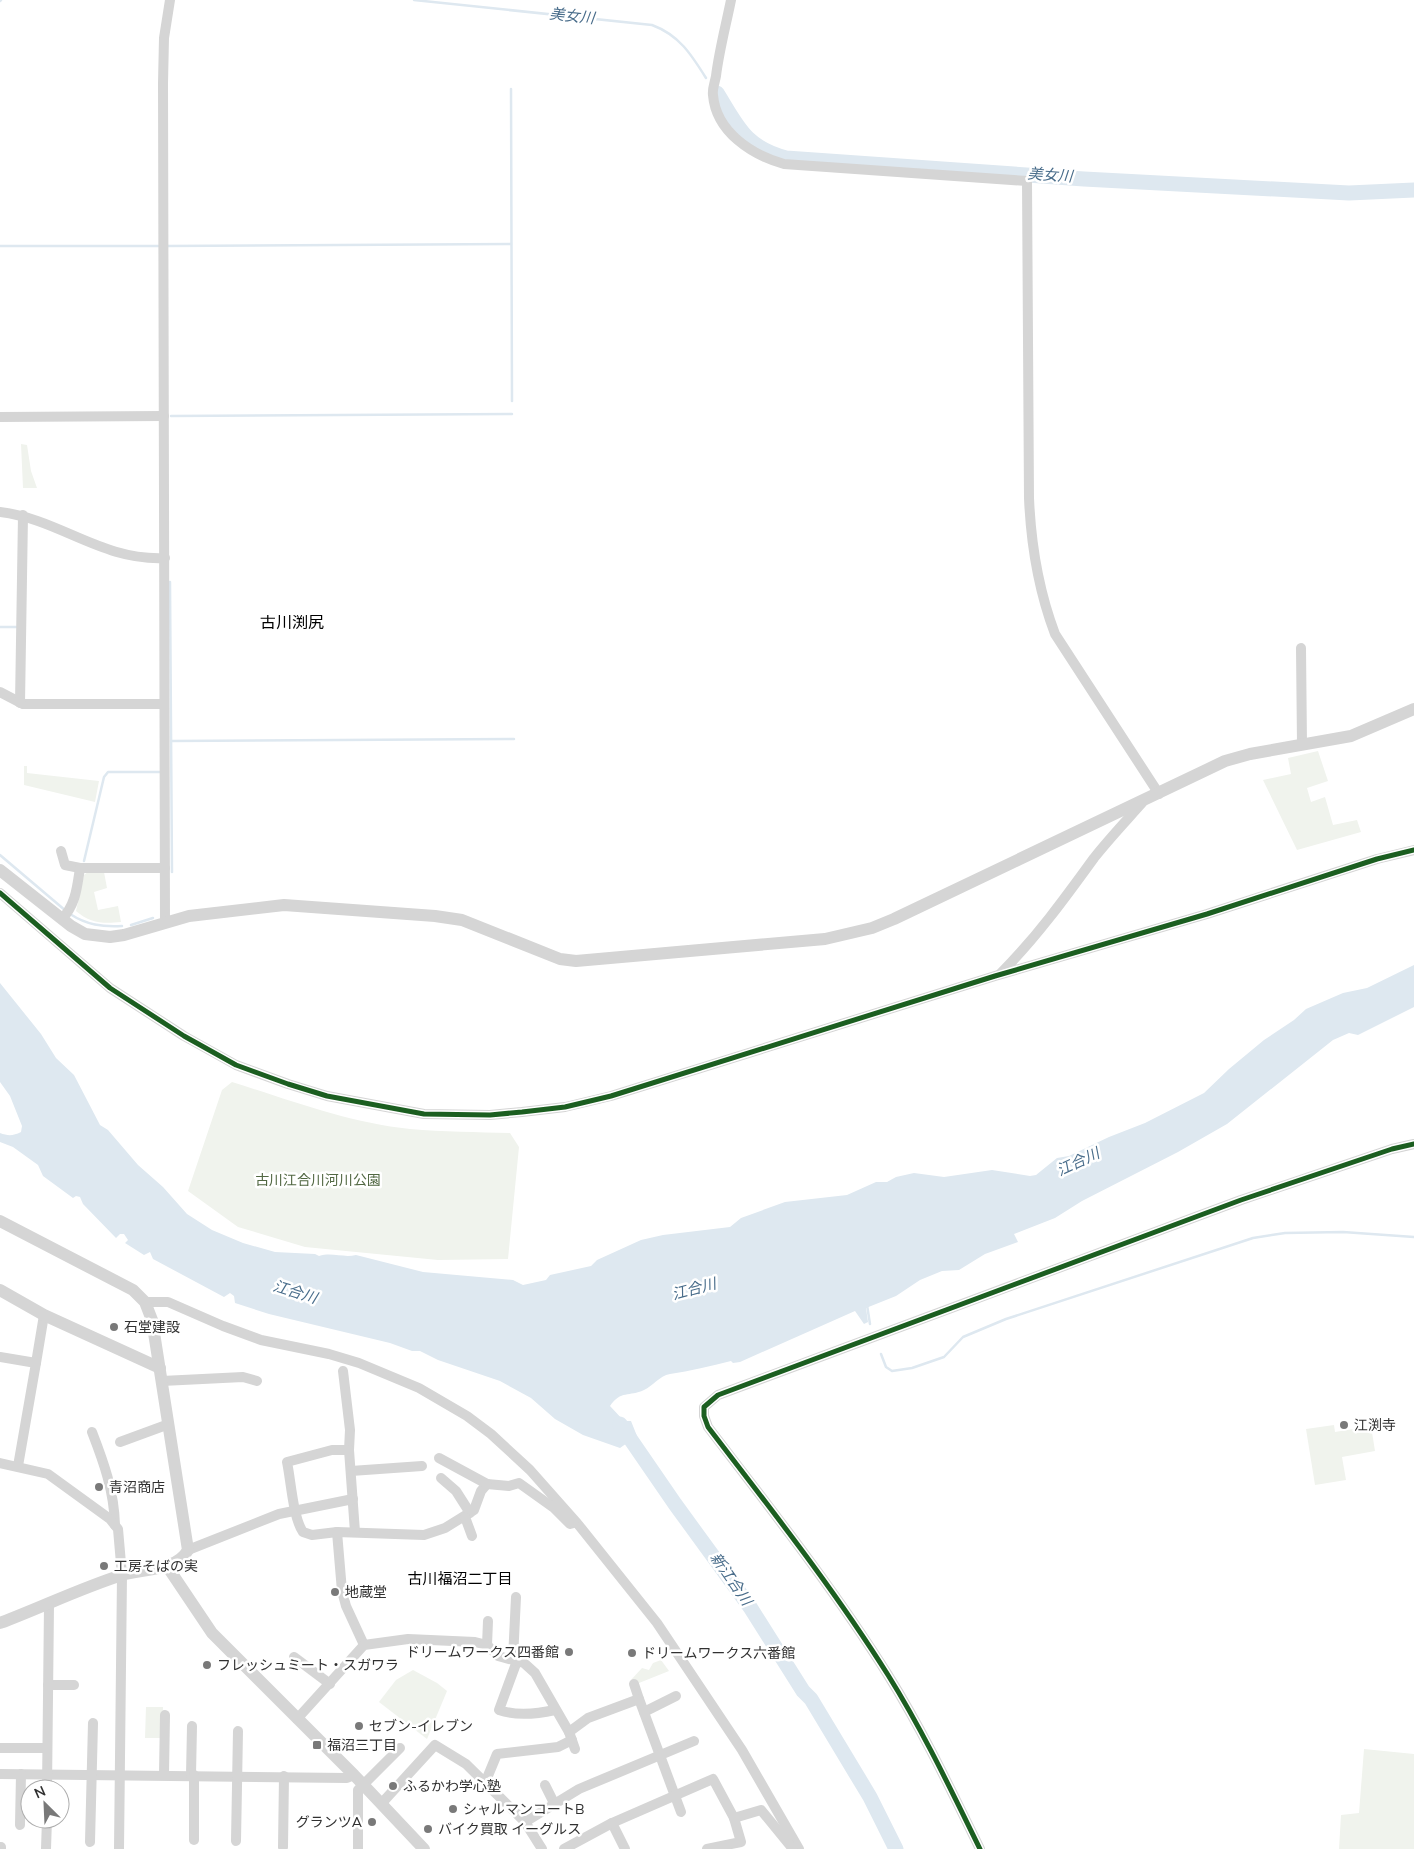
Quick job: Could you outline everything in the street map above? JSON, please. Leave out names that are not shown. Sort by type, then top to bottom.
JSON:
[{"type":"street","points":[[165,923],[164,38],[170,0]]},
{"type":"street","points":[[731,0],[713,95],[717,111],[725,126],[735,138],[756,153],[784,164],[1026,182],[1030,537],[1036,574],[1044,605],[1055,634],[1159,794]]},
{"type":"street","points":[[0,417],[164,416]]},
{"type":"street","points":[[0,512],[23,515],[114,553],[144,559],[165,558]]},
{"type":"street","points":[[20,700],[23,515]]},
{"type":"street","points":[[1301,648],[1302,745]]},
{"type":"street","points":[[0,692],[20,700],[164,704]]},
{"type":"street","points":[[0,870],[66,915],[85,934],[110,937],[189,916],[284,904],[435,916],[462,920],[560,960],[576,961],[825,939],[872,928],[894,920],[1142,803],[1225,761],[1250,754],[1350,736],[1414,709]]},
{"type":"street","points":[[999,974],[1022,952],[1070,894],[1095,857],[1142,803]]},
{"type":"street","points":[[0,893],[110,988],[184,1036],[236,1065],[327,1096],[424,1114],[490,1115],[565,1107],[611,1096],[999,974],[1207,914],[1377,858],[1414,850]]},
{"type":"street","points":[[61,852],[65,865],[80,868],[165,868]]},
{"type":"street","points":[[66,915],[80,868]]},
{"type":"street","points":[[980,1849],[922,1732],[888,1676],[852,1621],[708,1427],[704,1416],[704,1407],[718,1395],[1240,1200],[1383,1152],[1414,1144]]},
{"type":"street","points":[[0,1221],[134,1290],[145,1302],[152,1320],[188,1550]]},
{"type":"street","points":[[0,1290],[44,1315],[161,1375],[243,1378],[257,1381]]},
{"type":"street","points":[[145,1302],[160,1300],[168,1302],[261,1340],[329,1354],[359,1363],[418,1388],[467,1416],[511,1451],[577,1523],[657,1623],[742,1750],[799,1849]]},
{"type":"street","points":[[18,1466],[44,1315]]},
{"type":"street","points":[[0,1357],[36,1363]]},
{"type":"street","points":[[343,1371],[350,1430],[349,1450],[355,1532]]},
{"type":"street","points":[[120,1442],[169,1424]]},
{"type":"street","points":[[92,1432],[108,1473],[114,1498],[115,1525]]},
{"type":"street","points":[[349,1450],[332,1450],[287,1462],[295,1501],[294,1510],[300,1528],[307,1534],[355,1532],[434,1534],[474,1510],[481,1491],[487,1484]]},
{"type":"street","points":[[439,1458],[487,1484],[509,1486],[519,1483],[554,1508],[570,1524],[577,1523]]},
{"type":"street","points":[[0,1463],[48,1474],[96,1508],[118,1529],[122,1575],[120,1849]]},
{"type":"street","points":[[351,1471],[422,1466]]},
{"type":"street","points":[[440,1478],[456,1491],[468,1515],[472,1536]]},
{"type":"street","points":[[0,1623],[122,1575],[167,1566],[186,1554],[188,1550],[262,1520],[294,1510],[353,1498]]},
{"type":"street","points":[[337,1532],[346,1606],[364,1645]]},
{"type":"street","points":[[167,1566],[212,1633],[354,1775],[424,1849]]},
{"type":"street","points":[[516,1597],[515,1660],[499,1710],[505,1713],[538,1714],[554,1710]]},
{"type":"street","points":[[47,1779],[49,1605]]},
{"type":"street","points":[[487,1645],[488,1621]]},
{"type":"street","points":[[297,1719],[364,1645],[408,1640],[475,1642],[487,1645],[498,1656],[524,1663],[535,1673],[572,1740]]},
{"type":"street","points":[[294,1657],[330,1684]]},
{"type":"street","points":[[634,1684],[681,1812]]},
{"type":"street","points":[[48,1685],[74,1685]]},
{"type":"street","points":[[644,1712],[676,1696]]},
{"type":"street","points":[[485,1783],[497,1754],[558,1747],[572,1740],[588,1718],[639,1699]]},
{"type":"street","points":[[164,1774],[165,1715]]},
{"type":"street","points":[[90,1842],[93,1723]]},
{"type":"street","points":[[192,1726],[194,1840]]},
{"type":"street","points":[[236,1841],[238,1731]]},
{"type":"street","points":[[525,1822],[590,1784],[694,1741]]},
{"type":"street","points":[[381,1804],[435,1745],[466,1764],[525,1822],[542,1849]]},
{"type":"street","points":[[0,1748],[47,1748]]},
{"type":"street","points":[[358,1849],[358,1790],[400,1748]]},
{"type":"street","points":[[0,1774],[164,1774],[347,1778],[354,1775]]},
{"type":"street","points":[[21,1774],[21,1779]]},
{"type":"street","points":[[283,1847],[284,1776]]},
{"type":"street","points":[[564,1849],[612,1823],[713,1779],[734,1818],[741,1842],[706,1849]]},
{"type":"street","points":[[545,1784],[554,1804]]},
{"type":"street","points":[[734,1818],[761,1810],[793,1849]]},
{"type":"street","points":[[612,1823],[625,1849]]},
{"type":"street","points":[[46,1829],[46,1849]]},
{"type":"green space","points":[[21,444],[27,445],[31,471],[37,488],[23,488]]},
{"type":"green space","points":[[1318,751],[1328,781],[1307,788],[1311,802],[1325,797],[1333,825],[1357,820],[1361,832],[1297,850],[1263,780],[1291,774],[1288,758]]},
{"type":"green space","points":[[24,766],[27,766],[27,773],[99,781],[95,802],[24,785]]},
{"type":"green space","points":[[88,872],[104,872],[107,888],[94,892],[98,910],[118,906],[121,922],[97,922],[86,918],[76,911],[84,875]]},
{"type":"green space","name":"古川江合川河川公園","points":[[232,1082],[365,1122],[435,1131],[510,1133],[519,1147],[508,1259],[438,1260],[305,1247],[238,1227],[188,1191],[222,1090]]},
{"type":"green space","points":[[1334,1425],[1335,1432],[1371,1426],[1375,1451],[1342,1457],[1346,1480],[1315,1485],[1306,1429]]},
{"type":"green space","points":[[661,1660],[669,1671],[639,1683],[631,1680],[642,1668],[649,1670],[653,1663]]},
{"type":"green space","points":[[413,1670],[437,1683],[447,1691],[427,1739],[379,1702],[396,1680]]},
{"type":"green space","points":[[146,1707],[163,1707],[162,1738],[145,1738]]},
{"type":"green space","points":[[1364,1749],[1414,1754],[1414,1849],[1339,1849],[1341,1815],[1359,1813]]},
{"type":"water","name":"江合川","points":[[1414,965],[1414,1007],[1358,1035],[1349,1033],[1333,1040],[1227,1124],[1178,1152],[1082,1201],[1055,1218],[1014,1234],[1018,1242],[985,1254],[959,1270],[942,1271],[920,1280],[896,1296],[866,1308],[868,1322],[864,1324],[855,1311],[740,1362],[733,1363],[731,1361],[666,1375],[644,1390],[618,1398],[610,1406],[624,1421],[631,1421],[637,1436],[620,1448],[583,1435],[555,1419],[531,1398],[500,1381],[438,1360],[420,1351],[412,1351],[390,1343],[269,1314],[235,1303],[234,1296],[230,1293],[224,1297],[153,1259],[150,1252],[144,1255],[125,1243],[128,1240],[124,1234],[120,1234],[116,1238],[83,1204],[80,1197],[76,1196],[73,1198],[43,1176],[38,1165],[13,1147],[0,1142],[0,1133],[15,1134],[21,1132],[22,1126],[10,1096],[0,1082],[0,983],[41,1034],[56,1058],[74,1075],[100,1125],[108,1130],[138,1165],[163,1187],[187,1214],[212,1230],[243,1243],[275,1252],[315,1254],[319,1256],[356,1255],[423,1272],[513,1280],[523,1285],[546,1280],[550,1275],[591,1266],[597,1260],[641,1240],[663,1235],[730,1227],[741,1218],[785,1202],[847,1195],[876,1182],[887,1182],[896,1177],[914,1173],[944,1177],[992,1170],[1030,1176],[1036,1175],[1057,1158],[1069,1156],[1145,1123],[1204,1093],[1264,1040],[1294,1020],[1306,1009],[1343,993],[1367,988]]},
{"type":"waterway","name":"美女川","points":[[414,0],[652,25],[670,34],[684,46],[706,78]]},
{"type":"waterway","points":[[511,89],[512,401]]},
{"type":"waterway","name":"美女川","points":[[717,93],[737,126],[752,142],[761,148],[786,158],[1084,179],[1349,193],[1414,190]]},
{"type":"waterway","points":[[166,246],[511,244]]},
{"type":"waterway","points":[[0,246],[161,246]]},
{"type":"waterway","points":[[171,416],[512,414]]},
{"type":"waterway","points":[[170,582],[172,872]]},
{"type":"waterway","points":[[0,627],[18,627]]},
{"type":"waterway","points":[[171,741],[514,739]]},
{"type":"waterway","points":[[84,861],[104,777],[108,772],[161,772]]},
{"type":"waterway","points":[[0,855],[66,911]]},
{"type":"waterway","points":[[70,914],[82,921],[108,926],[122,926]]},
{"type":"waterway","points":[[131,925],[153,918]]},
{"type":"waterway","points":[[881,1354],[886,1367],[892,1371],[912,1368],[944,1357],[963,1337],[1006,1319],[1253,1238],[1285,1233],[1343,1232],[1414,1237]]},
{"type":"waterway","points":[[867,1305],[870,1324]]},
{"type":"waterway","name":"新江合川","points":[[620,1424],[750,1607],[803,1691],[811,1699],[870,1797],[896,1849]]},
{"type":"cycle path","points":[[0,893],[110,988],[184,1036],[236,1065],[327,1096],[424,1114],[490,1115],[565,1107],[611,1096],[995,976],[1207,914],[1377,859],[1414,850]]},
{"type":"cycle path","points":[[980,1849],[925,1739],[888,1675],[824,1580],[708,1427],[704,1416],[704,1407],[718,1395],[1241,1200],[1392,1149],[1414,1144]]},
{"type":"place","name":"石堂建設","points":[[114,1327]]},
{"type":"place","name":"江渕寺","points":[[1344,1425]]},
{"type":"place","name":"青沼商店","points":[[99,1487]]},
{"type":"place","name":"工房そばの実","points":[[104,1566]]},
{"type":"place","name":"地蔵堂","points":[[335,1592]]},
{"type":"place","name":"ドリームワークス四番館","points":[[569,1652]]},
{"type":"place","name":"ドリームワークス六番館","points":[[632,1653]]},
{"type":"place","name":"フレッシュミート・スガワラ","points":[[207,1665]]},
{"type":"place","name":"セブン-イレブン","points":[[359,1726]]},
{"type":"place","name":"福沼三丁目","points":[[317,1745]]},
{"type":"place","name":"ふるかわ学心塾","points":[[393,1786]]},
{"type":"place","name":"シャルマンコートB","points":[[453,1809]]},
{"type":"place","name":"グランツA","points":[[372,1822]]},
{"type":"place","name":"バイク買取 イーグルス","points":[[428,1829]]},
{"type":"district","name":"古川渕尻","points":[[292,622]]},
{"type":"district","name":"古川福沼二丁目","points":[[460,1579]]}]
